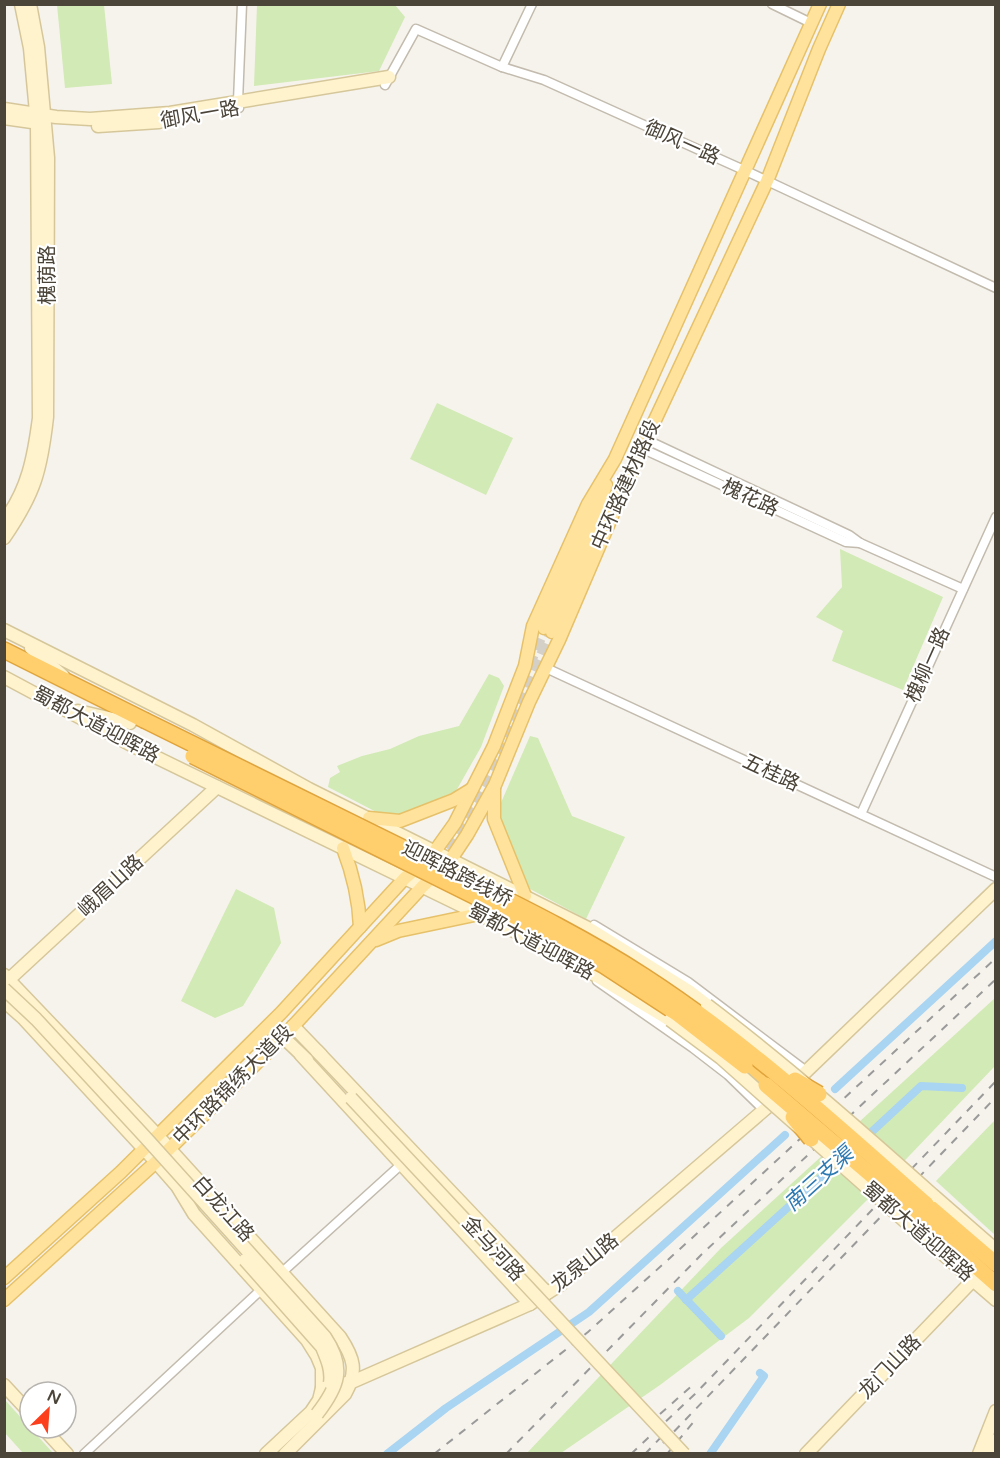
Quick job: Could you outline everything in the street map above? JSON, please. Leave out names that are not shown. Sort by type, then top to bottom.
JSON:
[{"type":"highway","name":"蜀都大道迎晖路","points":[[4,650],[71,682],[138,724]]},
{"type":"highway","name":"蜀都大道迎晖路","points":[[4,660],[138,724]]},
{"type":"highway","name":"迎晖路跨线桥","points":[[138,724],[408,850],[587,942],[690,1007],[749,1061]]},
{"type":"highway","points":[[707,1005],[749,1061]]},
{"type":"highway","points":[[688,1032],[819,1094]]},
{"type":"highway","name":"蜀都大道迎晖路","points":[[749,1061],[766,1085],[921,1209],[996,1264]]},
{"type":"highway","name":"蜀都大道迎晖路","points":[[749,1061],[921,1209],[996,1284]]},
{"type":"highway","points":[[766,1085],[811,1139]]},
{"type":"main road","points":[[775,103],[820,4]]},
{"type":"main road","points":[[796,108],[826,4]]},
{"type":"main road","points":[[775,103],[814,47],[839,4]]},
{"type":"main road","points":[[796,108],[846,4]]},
{"type":"main road","name":"中环路建材路段","points":[[435,851],[455,823],[494,746],[525,666],[533,626],[588,504],[615,459],[775,103]]},
{"type":"main road","name":"中环路建材路段","points":[[451,859],[495,785],[633,466],[767,181],[796,108]]},
{"type":"main road","points":[[615,459],[548,630],[606,511],[633,466]]},
{"type":"main road","points":[[495,785],[494,819],[525,896]]},
{"type":"main road","points":[[369,818],[400,821],[454,800],[473,788]]},
{"type":"main road","points":[[343,848],[350,867],[359,908],[360,927]]},
{"type":"main road","name":"中环路锦绣大道段","points":[[4,1278],[144,1149],[281,1013],[404,879],[435,851]]},
{"type":"main road","name":"中环路锦绣大道段","points":[[4,1300],[156,1162],[283,1037],[422,887],[451,859]]},
{"type":"main road","points":[[372,941],[398,931],[479,914]]},
{"type":"street","name":"槐荫路","points":[[4,537],[25,506],[38,477],[47,417],[48,158],[21,4]]},
{"type":"street","name":"槐荫路","points":[[4,521],[25,487],[39,418],[41,119],[38,47],[30,4]]},
{"type":"street","points":[[238,104],[242,4]]},
{"type":"street","points":[[502,67],[532,4]]},
{"type":"street","points":[[772,4],[812,23]]},
{"type":"street","name":"御风一路","points":[[4,118],[127,125],[172,120],[238,104],[387,81],[416,28],[502,67],[544,80],[996,288]]},
{"type":"street","name":"御风一路","points":[[4,109],[41,119]]},
{"type":"street","name":"槐花路","points":[[643,444],[846,542],[860,543],[963,589]]},
{"type":"street","name":"槐柳一路","points":[[861,814],[996,517]]},
{"type":"street","name":"蜀都大道迎晖路","points":[[4,630],[172,714],[309,789],[590,929],[689,991],[757,1042],[819,1094],[921,1209],[973,1280],[996,1300]]},
{"type":"street","points":[[20,638],[71,682]]},
{"type":"street","name":"五桂路","points":[[546,668],[996,877]]},
{"type":"street","name":"蜀都大道迎晖路","points":[[4,677],[133,746],[570,960],[688,1032],[753,1086],[811,1139],[921,1209]]},
{"type":"street","points":[[63,707],[138,724]]},
{"type":"street","name":"峨眉山路","points":[[6,982],[217,787]]},
{"type":"street","points":[[293,824],[310,823],[317,814],[319,804],[309,789]]},
{"type":"street","name":"龙泉山路","points":[[322,1388],[352,1382],[530,1304],[560,1285],[765,1111],[996,889]]},
{"type":"street","points":[[528,938],[520,924],[528,908],[534,905],[545,906],[586,921],[664,966],[729,1011],[806,1071]]},
{"type":"street","points":[[570,960],[728,1075],[765,1111]]},
{"type":"street","points":[[6,982],[36,1019],[326,1337],[336,1356],[337,1379],[328,1400],[317,1414],[275,1454]]},
{"type":"street","name":"白龙江路","points":[[6,982],[157,1135],[339,1337],[349,1351],[353,1364],[352,1382]]},
{"type":"street","name":"白龙江路","points":[[4,1001],[23,1018],[156,1162],[177,1186],[194,1214],[307,1340],[322,1368],[322,1388]]},
{"type":"street","points":[[293,1026],[547,1293]]},
{"type":"street","points":[[283,1037],[530,1304]]},
{"type":"street","points":[[317,1051],[351,1098]]},
{"type":"street","points":[[301,1055],[351,1098]]},
{"type":"street","name":"金马河路","points":[[351,1098],[684,1454]]},
{"type":"street","points":[[84,1454],[414,1152]]},
{"type":"street","points":[[177,1186],[322,1347],[331,1375],[329,1391],[317,1414]]},
{"type":"street","points":[[921,1209],[996,1250]]},
{"type":"street","name":"龙门山路","points":[[807,1454],[973,1280]]},
{"type":"street","points":[[285,1454],[332,1409],[352,1382]]},
{"type":"street","points":[[4,1385],[18,1400]]},
{"type":"street","points":[[266,1454],[311,1412],[319,1400],[322,1388]]},
{"type":"street","points":[[979,1454],[996,1412]]},
{"type":"street","points":[[55,1440],[67,1454]]},
{"type":"green space","points":[[57,5],[104,5],[112,84],[65,88]]},
{"type":"green space","points":[[257,5],[395,5],[405,17],[379,71],[254,86]]},
{"type":"green space","points":[[437,403],[513,438],[486,495],[410,459]]},
{"type":"green space","points":[[840,549],[943,597],[903,690],[832,661],[843,631],[816,617],[842,587]]},
{"type":"green space","points":[[489,674],[499,678],[504,686],[481,747],[456,791],[398,817],[386,817],[328,787],[330,778],[340,772],[337,766],[362,756],[390,749],[419,736],[459,726]]},
{"type":"green space","points":[[530,736],[538,738],[572,816],[625,837],[586,919],[530,889],[499,817],[500,805]]},
{"type":"green space","points":[[236,889],[274,908],[281,943],[243,1006],[215,1018],[181,1001]]},
{"type":"green space","points":[[995,998],[995,1066],[868,1199],[749,1318],[660,1385],[561,1453],[526,1454],[721,1248]]},
{"type":"green space","points":[[995,1120],[995,1235],[936,1181]]},
{"type":"green space","points":[[4,1400],[18,1414],[18,1440],[41,1440],[53,1453],[23,1453],[5,1433]]},
{"type":"waterway","points":[[835,1089],[996,941]]},
{"type":"waterway","name":"南三支渠","points":[[864,1139],[921,1086],[962,1088]]},
{"type":"waterway","points":[[387,1454],[446,1408],[589,1312],[785,1135]]},
{"type":"waterway","name":"南三支渠","points":[[686,1300],[839,1161]]},
{"type":"waterway","points":[[678,1291],[721,1336]]},
{"type":"waterway","points":[[710,1454],[764,1376],[760,1373]]},
{"type":"tunnel","points":[[528,666],[544,628]]},
{"type":"tunnel","points":[[435,862],[454,836],[487,780],[552,632]]},
{"type":"railway","points":[[434,1454],[588,1332],[996,958]]},
{"type":"railway","points":[[506,1454],[701,1255],[996,979]]},
{"type":"railway","points":[[631,1454],[695,1394],[996,1081]]},
{"type":"railway","points":[[663,1443],[996,1097]]},
{"type":"railway","points":[[660,1414],[694,1384]]},
{"type":"railway","points":[[667,1454],[696,1419]]},
{"type":"railway","points":[[645,1454],[666,1432]]}]
